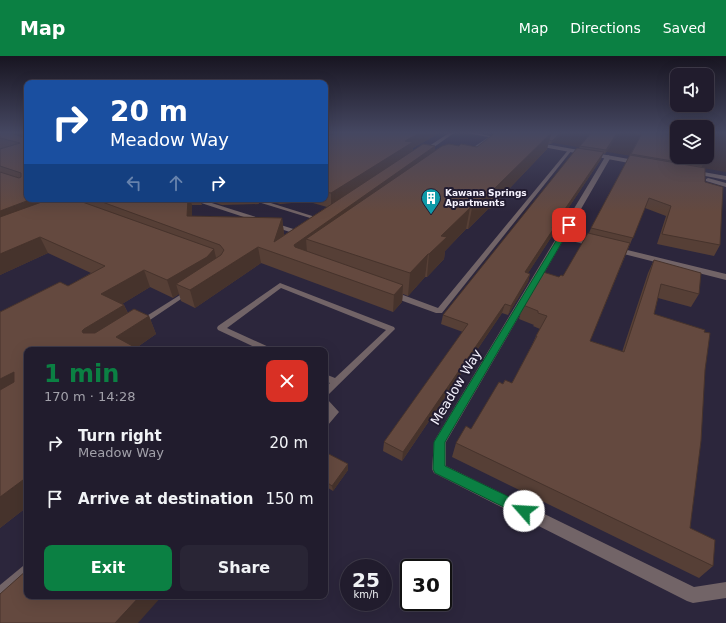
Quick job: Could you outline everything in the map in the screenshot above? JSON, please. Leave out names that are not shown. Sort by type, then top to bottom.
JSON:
[{"type":"street","name":"Meadow Way","points":[[607,159],[440,442],[439,469],[693,595],[726,590]]},
{"type":"street","points":[[622,159],[648,164]]},
{"type":"street","points":[[726,178],[684,172],[726,186]]},
{"type":"street","points":[[201,202],[301,234],[306,230]]},
{"type":"street","points":[[260,202],[319,222],[328,216]]},
{"type":"street","points":[[562,236],[726,277]]},
{"type":"lane","points":[[388,293],[439,311],[562,159]]},
{"type":"lane","points":[[262,347],[221,328],[280,286],[392,329],[328,390]]},
{"type":"lane","points":[[136,325],[194,288]]},
{"type":"lane","points":[[328,378],[336,382]]},
{"type":"lane","points":[[328,405],[334,412],[328,419]]},
{"type":"lane","points":[[0,594],[24,573]]},
{"type":"shaded area","points":[[652,159],[670,159],[670,163]]},
{"type":"shaded area","points":[[714,159],[726,159],[726,172],[679,164],[714,164]]},
{"type":"building","points":[[0,159],[24,159],[24,202],[0,211],[0,172],[19,178],[21,177],[21,173],[0,166]]},
{"type":"building","points":[[328,159],[385,159],[331,193],[328,192]]},
{"type":"building","points":[[399,159],[416,159],[294,245],[295,247],[403,285],[394,295],[258,247],[190,290],[176,284],[221,255],[224,250],[220,245],[102,202],[188,202],[187,216],[282,218],[274,242]]},
{"type":"building","points":[[422,159],[524,159],[494,189],[493,188],[472,208],[470,208],[441,236],[447,237],[410,273],[306,239]]},
{"type":"building","points":[[568,159],[599,159],[552,228],[554,228],[525,272],[530,274],[511,306],[505,304],[403,452],[384,442],[468,324],[443,315]]},
{"type":"building","points":[[628,159],[656,159],[670,162],[670,164],[682,164],[705,168],[705,182],[723,187],[720,245],[662,234],[671,206],[649,198],[633,238],[591,228]]},
{"type":"building","points":[[690,164],[702,164],[702,166]]},
{"type":"building","points":[[42,202],[82,202],[214,249],[207,257],[167,280],[144,270],[101,294],[124,305],[84,329],[82,331],[83,333],[95,333],[134,309],[149,316],[116,337],[134,347],[24,347],[24,479],[0,497],[0,390],[14,382],[14,372],[0,379],[0,312],[60,282],[68,286],[105,266],[40,237],[0,254],[0,217]]},
{"type":"building","points":[[588,233],[630,243],[590,341],[624,352],[654,260],[701,273],[699,294],[661,284],[654,314],[705,330],[704,332],[710,333],[705,370],[701,441],[690,528],[715,540],[713,566],[456,443],[466,426],[471,429],[499,382],[503,384],[505,380],[512,383],[537,336],[547,316],[523,305],[543,272],[559,277],[561,275],[563,276]]},
{"type":"building","points":[[328,454],[348,464],[332,486],[328,483]]},
{"type":"building","points":[[24,573],[24,599],[137,599],[115,623],[0,623],[0,594]]},
{"type":"place","name":"Kawana Springs Apartments","points":[[431,215]]},
{"type":"route","points":[[524,511],[439,469],[440,442],[569,225]]}]
